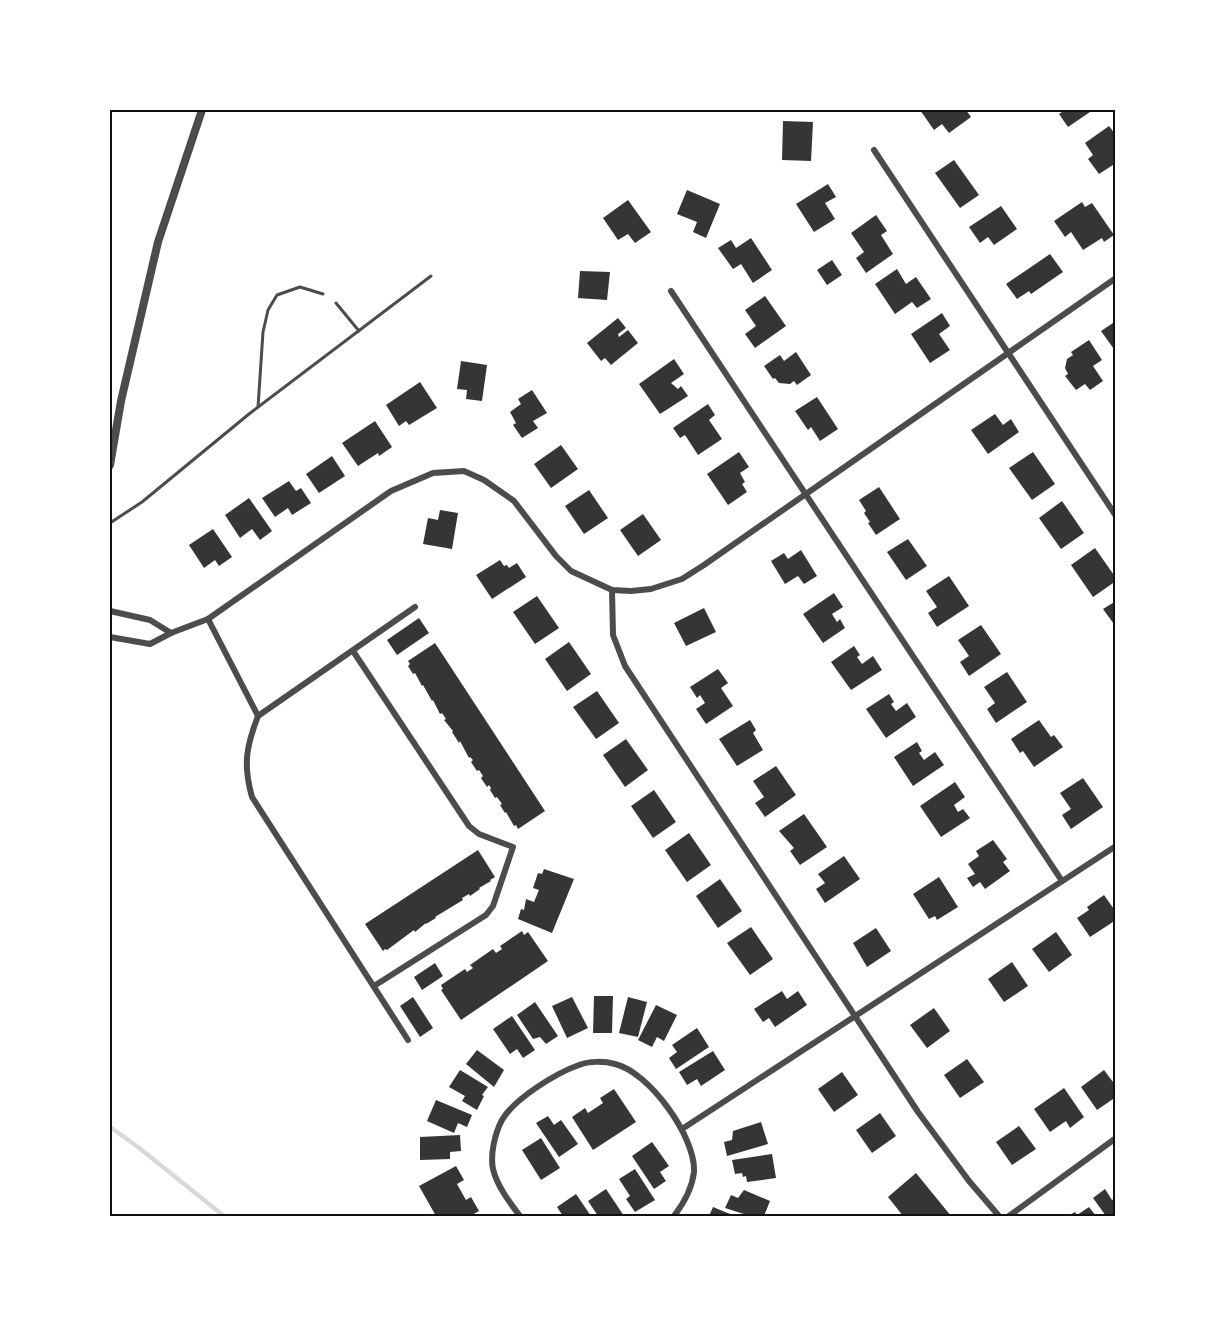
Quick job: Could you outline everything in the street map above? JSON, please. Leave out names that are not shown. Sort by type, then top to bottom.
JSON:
[{"type":"street","points":[[110,465],[121,401],[158,242],[202,110]]},
{"type":"street","points":[[874,150],[1116,516]]},
{"type":"street","points":[[110,637],[150,644],[208,619],[391,490],[433,473],[464,471],[484,480],[514,501],[556,556],[571,571],[612,590],[651,589],[682,579],[1116,278]]},
{"type":"street","points":[[671,291],[1062,880]]},
{"type":"street","points":[[612,590],[613,634],[625,666],[936,1138],[999,1216]]},
{"type":"street","points":[[408,1040],[252,797],[247,779],[246,758],[258,716],[415,607]]},
{"type":"street","points":[[110,611],[150,620],[171,633]]},
{"type":"street","points":[[208,619],[258,716]]},
{"type":"street","points":[[353,651],[469,826],[479,834],[513,847],[493,906],[486,915],[374,986]]},
{"type":"street","points":[[682,1129],[1116,846]]},
{"type":"street","points":[[520,1216],[503,1191],[493,1169],[496,1135],[502,1120],[512,1107],[557,1075],[581,1064],[589,1063],[614,1063],[629,1069],[653,1089],[682,1129],[693,1153],[694,1171],[691,1187],[684,1203],[674,1216]]},
{"type":"street","points":[[1009,1216],[1116,1138]]},
{"type":"lane","points":[[110,523],[142,502],[258,407],[432,276]]},
{"type":"lane","points":[[258,407],[263,332],[268,310],[277,295],[300,287],[323,294]]},
{"type":"lane","points":[[336,303],[359,331]]},
{"type":"building","points":[[920,110],[966,110],[971,117],[949,133],[942,124],[934,130]]},
{"type":"building","points":[[1061,110],[1093,110],[1068,127],[1059,114]]},
{"type":"building","points":[[783,121],[813,122],[811,161],[782,160]]},
{"type":"building","points":[[1109,126],[1116,135],[1116,163],[1099,174],[1088,159],[1093,155],[1085,143]]},
{"type":"building","points":[[954,160],[979,195],[960,208],[935,173]]},
{"type":"building","points":[[828,184],[836,197],[825,203],[835,219],[814,232],[796,204]]},
{"type":"building","points":[[687,190],[720,204],[706,238],[693,232],[697,222],[677,214]]},
{"type":"building","points":[[628,200],[651,232],[635,243],[628,234],[618,240],[603,218]]},
{"type":"building","points":[[1082,202],[1085,207],[1092,203],[1114,235],[1104,242],[1102,238],[1083,250],[1071,232],[1065,237],[1054,221]]},
{"type":"building","points":[[1001,206],[1017,229],[994,245],[988,237],[980,243],[969,227]]},
{"type":"building","points":[[876,215],[887,231],[881,235],[893,254],[866,273],[856,258],[864,252],[851,233]]},
{"type":"building","points":[[751,238],[772,270],[753,283],[741,264],[733,269],[718,248],[731,240],[736,248]]},
{"type":"building","points":[[1050,254],[1063,272],[1031,294],[1029,291],[1017,299],[1006,284]]},
{"type":"building","points":[[832,260],[842,275],[827,285],[817,270]]},
{"type":"building","points":[[897,269],[906,284],[916,277],[931,299],[917,308],[912,302],[895,314],[875,284]]},
{"type":"building","points":[[580,271],[610,272],[607,300],[578,298]]},
{"type":"building","points":[[765,296],[786,326],[755,348],[745,334],[756,326],[745,310]]},
{"type":"building","points":[[942,313],[950,326],[939,334],[950,350],[930,363],[911,334]]},
{"type":"building","points":[[618,318],[626,328],[618,334],[619,337],[628,330],[638,343],[611,365],[605,358],[601,361],[587,343]]},
{"type":"building","points":[[1116,321],[1116,352],[1101,331]]},
{"type":"building","points":[[1089,340],[1102,360],[1093,366],[1103,381],[1090,390],[1085,384],[1076,390],[1065,376],[1068,374],[1065,368],[1067,359],[1073,355],[1071,352]]},
{"type":"building","points":[[796,352],[811,375],[797,385],[794,381],[790,384],[779,383],[775,378],[773,379],[764,366],[780,355],[784,361]]},
{"type":"building","points":[[674,359],[684,374],[671,383],[678,389],[681,386],[688,396],[660,414],[639,384]]},
{"type":"building","points":[[461,361],[487,365],[482,401],[466,399],[467,390],[457,389]]},
{"type":"building","points":[[420,382],[437,408],[409,425],[406,421],[399,426],[386,405]]},
{"type":"building","points":[[532,390],[547,413],[533,421],[538,428],[522,438],[513,425],[516,423],[510,412],[521,404],[518,399]]},
{"type":"building","points":[[817,397],[838,429],[820,441],[811,427],[808,430],[795,411]]},
{"type":"building","points":[[708,404],[715,415],[709,420],[722,439],[698,455],[685,435],[680,438],[673,428]]},
{"type":"building","points":[[995,414],[1003,425],[1011,419],[1019,432],[988,454],[971,430]]},
{"type":"building","points":[[375,421],[392,447],[358,466],[342,443]]},
{"type":"building","points":[[561,445],[578,469],[551,488],[534,464]]},
{"type":"building","points":[[739,452],[749,467],[740,473],[745,482],[742,484],[747,492],[728,505],[707,474]]},
{"type":"building","points":[[1033,452],[1055,484],[1032,500],[1009,468]]},
{"type":"building","points":[[332,456],[345,476],[319,493],[306,474]]},
{"type":"building","points":[[289,481],[296,491],[301,488],[311,503],[292,515],[288,508],[275,517],[262,498]]},
{"type":"building","points":[[879,487],[900,519],[876,535],[868,523],[870,522],[864,513],[866,511],[859,500]]},
{"type":"building","points":[[589,490],[608,518],[584,534],[565,506]]},
{"type":"building","points":[[249,498],[272,531],[260,540],[252,529],[240,538],[225,515]]},
{"type":"building","points":[[1062,501],[1084,533],[1061,549],[1039,518]]},
{"type":"building","points":[[440,510],[458,513],[452,549],[423,544],[428,518],[438,520]]},
{"type":"building","points":[[643,514],[661,540],[638,556],[620,530]]},
{"type":"building","points":[[213,529],[232,557],[219,566],[215,560],[204,568],[189,545]]},
{"type":"building","points":[[908,539],[927,566],[906,580],[887,552]]},
{"type":"building","points":[[1095,548],[1116,581],[1093,597],[1071,565]]},
{"type":"building","points":[[801,550],[817,576],[804,584],[798,576],[785,584],[771,561],[784,553],[788,559]]},
{"type":"building","points":[[500,560],[504,566],[507,565],[509,568],[517,563],[526,577],[492,599],[476,575]]},
{"type":"building","points":[[949,576],[969,606],[937,627],[928,613],[937,607],[926,591]]},
{"type":"building","points":[[834,593],[843,607],[832,614],[837,622],[840,619],[845,628],[823,643],[803,614]]},
{"type":"building","points":[[537,596],[559,628],[535,644],[513,612]]},
{"type":"building","points":[[1116,601],[1116,627],[1103,609]]},
{"type":"building","points":[[704,608],[716,632],[686,646],[674,623]]},
{"type":"building","points":[[419,618],[429,633],[397,655],[387,640]]},
{"type":"building","points":[[981,625],[1001,654],[969,676],[960,662],[969,656],[958,640]]},
{"type":"building","points":[[569,642],[591,674],[567,691],[545,659]]},
{"type":"building","points":[[435,643],[545,811],[518,829],[505,813],[497,797],[495,798],[489,785],[487,787],[481,778],[483,776],[471,762],[473,760],[469,758],[460,741],[459,743],[444,720],[446,719],[442,713],[440,714],[415,673],[413,674],[408,666],[410,664],[408,661]]},
{"type":"building","points":[[854,646],[860,655],[857,657],[862,664],[873,656],[882,670],[851,690],[831,662]]},
{"type":"building","points":[[718,669],[728,683],[721,688],[733,706],[706,724],[696,709],[705,703],[700,695],[697,698],[690,687]]},
{"type":"building","points":[[1007,672],[1027,702],[996,723],[987,709],[995,703],[984,687]]},
{"type":"building","points":[[597,691],[619,723],[596,739],[573,707]]},
{"type":"building","points":[[889,694],[894,702],[891,704],[896,711],[907,703],[916,717],[886,738],[866,709]]},
{"type":"building","points":[[750,720],[756,730],[753,733],[763,750],[737,766],[719,739]]},
{"type":"building","points":[[1039,720],[1051,737],[1054,735],[1063,747],[1034,767],[1023,751],[1020,753],[1011,739]]},
{"type":"building","points":[[626,739],[648,770],[625,787],[603,755]]},
{"type":"building","points":[[917,742],[922,751],[919,753],[924,760],[935,752],[944,765],[913,786],[894,757]]},
{"type":"building","points":[[776,766],[796,795],[765,817],[755,803],[764,797],[753,781]]},
{"type":"building","points":[[1083,778],[1103,807],[1071,829],[1062,815],[1071,809],[1060,793]]},
{"type":"building","points":[[955,782],[965,797],[954,805],[958,812],[963,809],[970,818],[941,837],[920,806]]},
{"type":"building","points":[[654,790],[676,822],[653,838],[631,806]]},
{"type":"building","points":[[804,814],[827,847],[800,865],[790,851],[794,848],[779,831]]},
{"type":"building","points":[[689,833],[711,865],[687,882],[665,850]]},
{"type":"building","points":[[993,840],[1007,859],[1003,862],[1010,871],[985,889],[980,882],[973,887],[967,878],[975,874],[968,864],[979,856],[976,851]]},
{"type":"building","points":[[478,850],[495,877],[470,896],[469,894],[462,898],[463,900],[383,951],[365,924]]},
{"type":"building","points":[[844,856],[860,879],[825,903],[816,889],[825,883],[818,874]]},
{"type":"building","points":[[544,869],[574,879],[552,933],[518,919],[521,909],[524,910],[526,899],[534,902],[539,890],[533,888],[538,873],[542,874]]},
{"type":"building","points":[[939,877],[958,907],[937,920],[935,916],[929,919],[913,894]]},
{"type":"building","points":[[720,879],[742,911],[718,928],[696,896]]},
{"type":"building","points":[[1104,895],[1116,912],[1116,920],[1090,937],[1077,918],[1089,910],[1087,907]]},
{"type":"building","points":[[751,927],[773,959],[750,975],[727,943]]},
{"type":"building","points":[[876,928],[891,951],[867,967],[853,943]]},
{"type":"building","points":[[522,931],[524,935],[528,932],[548,961],[461,1020],[441,990],[443,989],[441,985],[465,969],[467,972],[473,968],[470,965],[493,949],[496,953],[502,949],[500,946]]},
{"type":"building","points":[[1056,932],[1072,955],[1049,972],[1032,949]]},
{"type":"building","points":[[1012,962],[1028,986],[1004,1002],[988,979]]},
{"type":"building","points":[[435,963],[443,976],[422,990],[414,977]]},
{"type":"building","points":[[782,991],[787,999],[798,991],[807,1005],[775,1027],[769,1018],[763,1022],[754,1009]]},
{"type":"building","points":[[594,996],[613,996],[612,1033],[593,1033]]},
{"type":"building","points":[[413,997],[433,1028],[420,1037],[400,1006]]},
{"type":"building","points":[[572,997],[588,1028],[567,1038],[552,1006]]},
{"type":"building","points":[[628,997],[647,1002],[638,1037],[619,1033]]},
{"type":"building","points":[[535,1002],[558,1036],[546,1044],[540,1037],[533,1039],[517,1015]]},
{"type":"building","points":[[656,1005],[677,1015],[664,1041],[657,1037],[652,1047],[638,1040]]},
{"type":"building","points":[[934,1008],[950,1031],[927,1048],[910,1025]]},
{"type":"building","points":[[512,1016],[535,1050],[523,1058],[517,1049],[510,1054],[493,1029]]},
{"type":"building","points":[[697,1028],[709,1047],[676,1069],[669,1058],[677,1052],[672,1045]]},
{"type":"building","points":[[477,1050],[504,1070],[494,1087],[466,1064]]},
{"type":"building","points":[[713,1051],[725,1070],[701,1086],[697,1079],[687,1085],[679,1072]]},
{"type":"building","points":[[967,1059],[984,1082],[960,1098],[944,1075]]},
{"type":"building","points":[[460,1070],[488,1087],[482,1095],[484,1096],[477,1110],[462,1101],[465,1096],[449,1087]]},
{"type":"building","points":[[1104,1070],[1116,1086],[1116,1097],[1097,1110],[1081,1087]]},
{"type":"building","points":[[842,1072],[858,1095],[834,1112],[818,1089]]},
{"type":"building","points":[[1064,1088],[1084,1117],[1070,1128],[1066,1121],[1050,1132],[1034,1109]]},
{"type":"building","points":[[614,1089],[636,1122],[593,1150],[572,1117],[585,1108],[588,1113],[603,1103],[600,1098]]},
{"type":"building","points":[[436,1100],[472,1115],[467,1127],[458,1123],[454,1133],[427,1121]]},
{"type":"building","points":[[880,1113],[896,1136],[872,1153],[856,1130]]},
{"type":"building","points":[[548,1116],[554,1125],[561,1120],[578,1144],[559,1157],[536,1123]]},
{"type":"building","points":[[761,1122],[768,1144],[727,1156],[724,1142],[732,1140],[733,1131]]},
{"type":"building","points":[[1019,1126],[1036,1149],[1012,1165],[996,1142]]},
{"type":"building","points":[[460,1135],[461,1151],[450,1152],[450,1159],[420,1160],[420,1137]]},
{"type":"building","points":[[541,1138],[560,1168],[541,1180],[522,1150]]},
{"type":"building","points":[[652,1142],[669,1166],[660,1172],[666,1181],[654,1189],[632,1156]]},
{"type":"building","points":[[772,1154],[776,1178],[747,1182],[746,1176],[743,1177],[742,1173],[735,1174],[732,1160]]},
{"type":"building","points":[[456,1166],[464,1180],[457,1184],[466,1200],[471,1197],[479,1211],[470,1216],[436,1216],[419,1186]]},
{"type":"building","points":[[635,1169],[655,1200],[635,1212],[626,1199],[630,1196],[619,1179]]},
{"type":"building","points":[[916,1173],[951,1216],[903,1216],[888,1197]]},
{"type":"building","points":[[606,1189],[624,1216],[598,1216],[588,1201]]},
{"type":"building","points":[[1105,1189],[1112,1200],[1116,1198],[1116,1216],[1106,1216],[1093,1198]]},
{"type":"building","points":[[744,1190],[770,1201],[764,1216],[750,1216],[725,1208],[731,1195],[738,1198]]},
{"type":"building","points":[[576,1194],[591,1216],[563,1216],[557,1207]]},
{"type":"building","points":[[713,1207],[735,1216],[709,1216]]},
{"type":"building","points":[[1089,1207],[1096,1216],[1068,1216],[1075,1212],[1077,1215]]},
{"type":"waterway","points":[[110,1127],[224,1216]]}]
